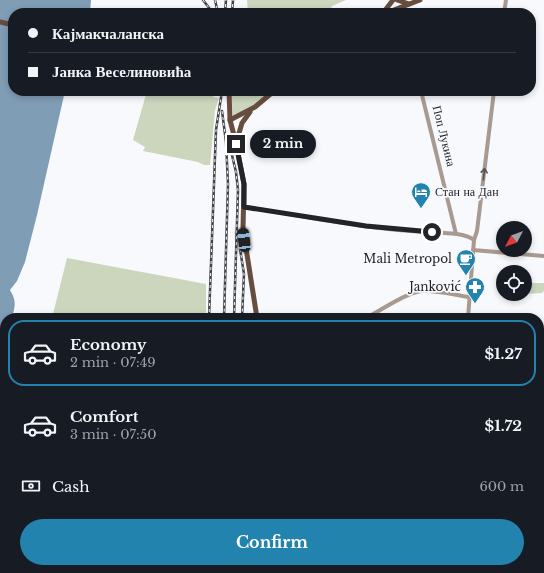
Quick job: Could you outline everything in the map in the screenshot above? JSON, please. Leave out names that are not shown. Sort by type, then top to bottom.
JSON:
[{"type":"main road","points":[[387,8],[393,0]]},
{"type":"main road","points":[[397,0],[410,4]]},
{"type":"main road","points":[[403,8],[420,0]]},
{"type":"main road","points":[[229,96],[230,120],[244,184],[243,229],[256,313]]},
{"type":"main road","points":[[236,144],[242,123],[255,107],[268,96]]},
{"type":"main road","points":[[230,120],[255,107]]},
{"type":"street","name":"Поп Лукина","points":[[422,96],[456,234]]},
{"type":"street","points":[[468,313],[474,240],[477,231],[493,96]]},
{"type":"street","points":[[244,207],[366,226],[408,231],[456,234],[474,240]]},
{"type":"street","points":[[474,250],[544,256]]},
{"type":"street","points":[[375,313],[408,295],[419,292],[427,291],[469,297]]},
{"type":"green space","points":[[247,0],[346,0],[332,6],[331,8],[248,8]]},
{"type":"green space","points":[[146,96],[213,96],[219,98],[215,110],[210,165],[204,165],[198,162],[143,151],[145,147],[133,140]]},
{"type":"green space","points":[[231,96],[265,96],[253,106],[233,116]]},
{"type":"green space","points":[[67,258],[206,284],[206,313],[53,313]]},
{"type":"green space","points":[[532,283],[544,283],[544,291],[542,293],[532,294]]},
{"type":"water","points":[[0,0],[91,0],[90,8],[8,8],[8,96],[64,96],[25,262],[17,281],[10,290],[14,298],[15,307],[13,313],[0,313]]},
{"type":"railway","points":[[203,0],[209,8]]},
{"type":"railway","points":[[215,0],[217,8]]},
{"type":"railway","points":[[225,8],[226,0]]},
{"type":"railway","points":[[232,8],[233,0]]},
{"type":"railway","points":[[209,313],[216,130],[221,96]]},
{"type":"railway","points":[[222,111],[226,142],[228,184],[224,313]]},
{"type":"railway","points":[[230,147],[236,172],[238,190],[234,313]]},
{"type":"railway","points":[[240,249],[244,274],[242,313]]},
{"type":"place","name":"Стан на Дан","points":[[421,209]]},
{"type":"place","name":"Mali Metropol","points":[[466,276]]},
{"type":"place","name":"Janković","points":[[475,304]]},
{"type":"route","points":[[236,144],[244,184],[244,207],[366,226],[432,232]]}]
